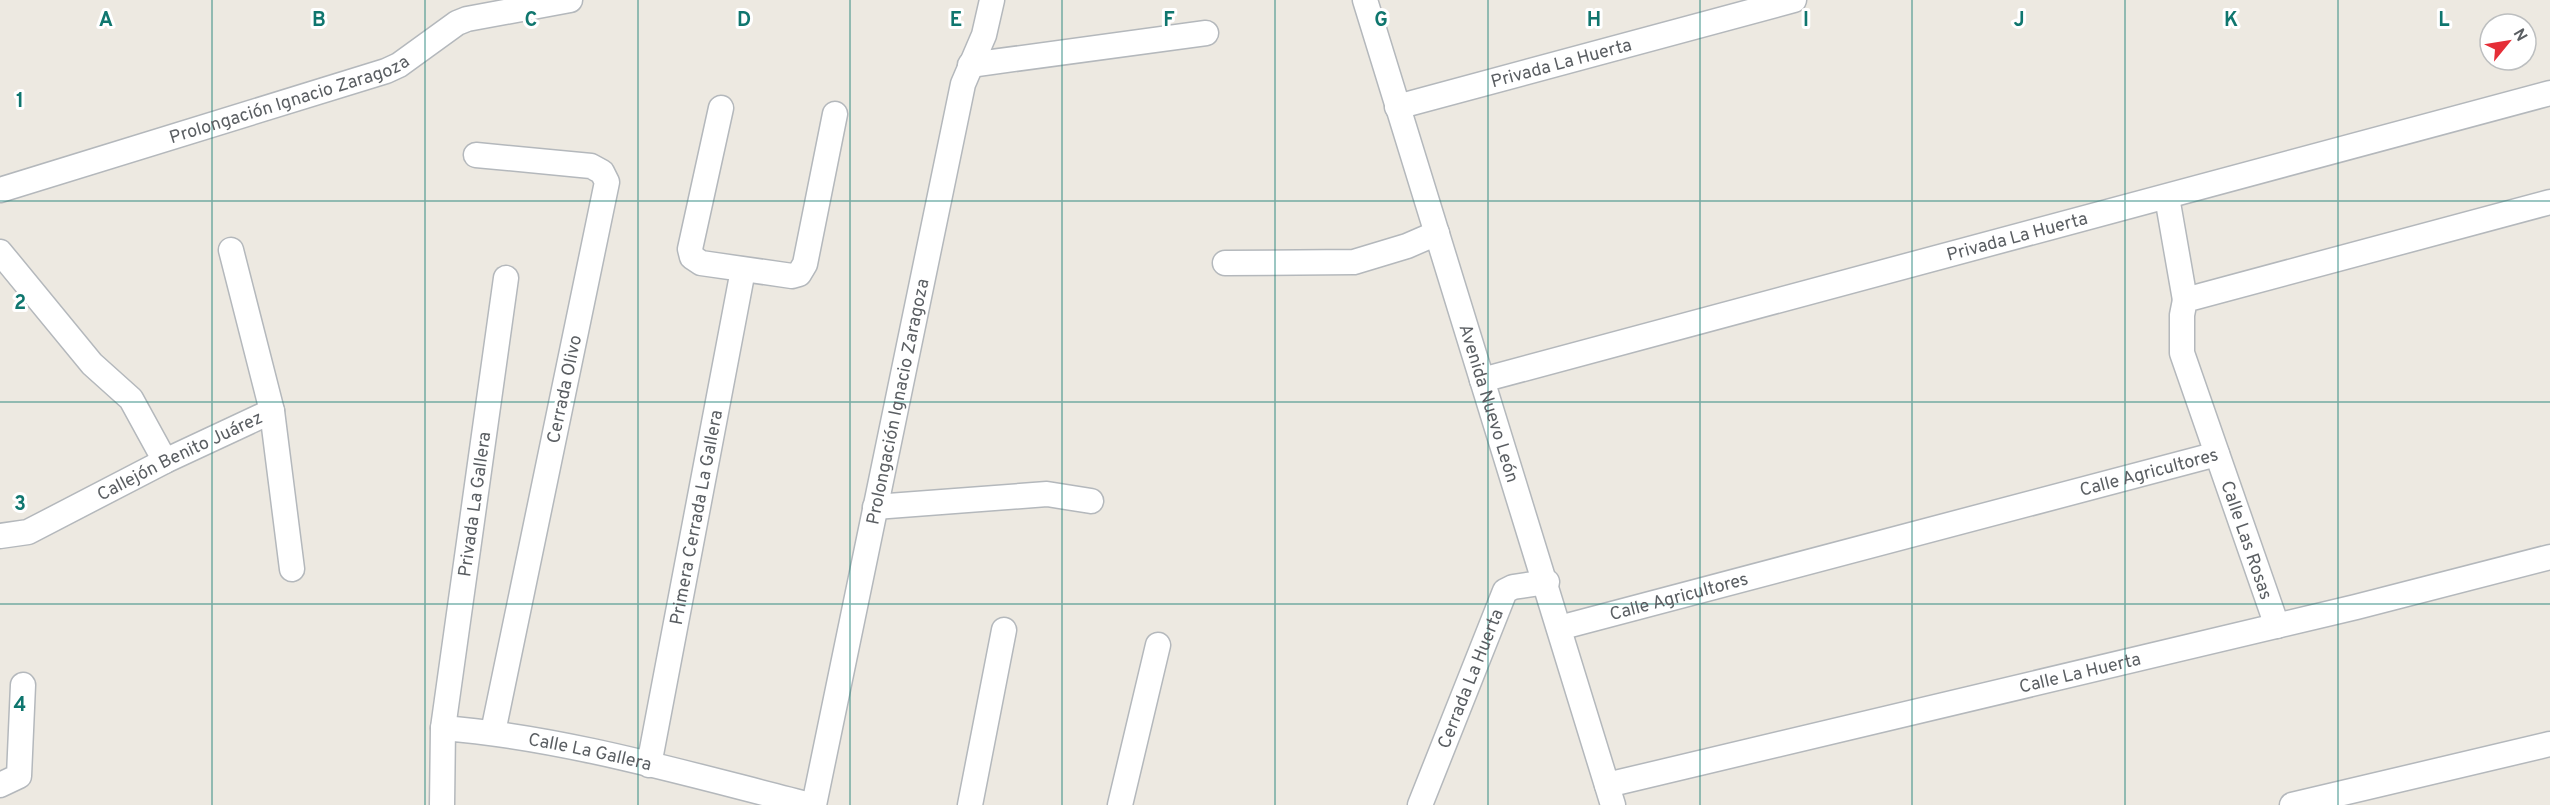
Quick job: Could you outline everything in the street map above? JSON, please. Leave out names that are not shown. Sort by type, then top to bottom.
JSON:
[{"type":"street","name":"Prolongación Ignacio Zaragoza","points":[[0,190],[386,71],[407,60],[457,23],[504,6],[570,0]]},
{"type":"street","name":"Prolongación Ignacio Zaragoza","points":[[812,805],[963,84],[984,35],[992,0]]},
{"type":"street","name":"Avenida Nuevo León","points":[[1365,0],[1547,582],[1610,795]]},
{"type":"street","name":"Privada La Huerta","points":[[1397,107],[1794,0]]},
{"type":"street","points":[[970,64],[1206,33]]},
{"type":"street","name":"Privada La Huerta","points":[[1482,380],[2550,93]]},
{"type":"street","points":[[721,108],[690,249],[692,257],[701,263],[792,276],[799,274],[805,264],[835,114]]},
{"type":"street","name":"Cerrada Olivo","points":[[476,155],[591,166],[602,172],[607,182],[493,732]]},
{"type":"street","name":"Calle Agricultores","points":[[1559,628],[2217,454],[2182,353],[2182,315],[2186,300],[2167,197]]},
{"type":"street","points":[[2186,300],[2550,201]]},
{"type":"street","points":[[1225,263],[1354,262],[1407,246],[1437,233]]},
{"type":"street","name":"Callejón Benito Juárez","points":[[0,536],[28,532],[165,461],[272,411],[231,250]]},
{"type":"street","points":[[0,252],[92,364],[131,399],[165,461]]},
{"type":"street","name":"Primera Cerrada La Gallera","points":[[650,765],[743,270]]},
{"type":"street","name":"Privada La Gallera","points":[[442,728],[506,278]]},
{"type":"street","points":[[272,411],[292,568]]},
{"type":"street","name":"Calle Las Rosas","points":[[2217,454],[2277,626]]},
{"type":"street","points":[[875,507],[1047,494],[1091,501]]},
{"type":"street","name":"Calle La Huerta","points":[[1610,795],[2550,556]]},
{"type":"street","name":"Cerrada La Huerta","points":[[1420,805],[1505,591],[1513,587],[1547,582]]},
{"type":"street","points":[[970,805],[1004,630]]},
{"type":"street","points":[[1120,805],[1158,645]]},
{"type":"street","points":[[0,785],[19,776],[23,685]]},
{"type":"street","points":[[442,728],[442,805]]},
{"type":"street","name":"Calle La Gallera","points":[[442,728],[493,732],[650,765],[812,805]]},
{"type":"street","points":[[2292,805],[2550,744]]}]
